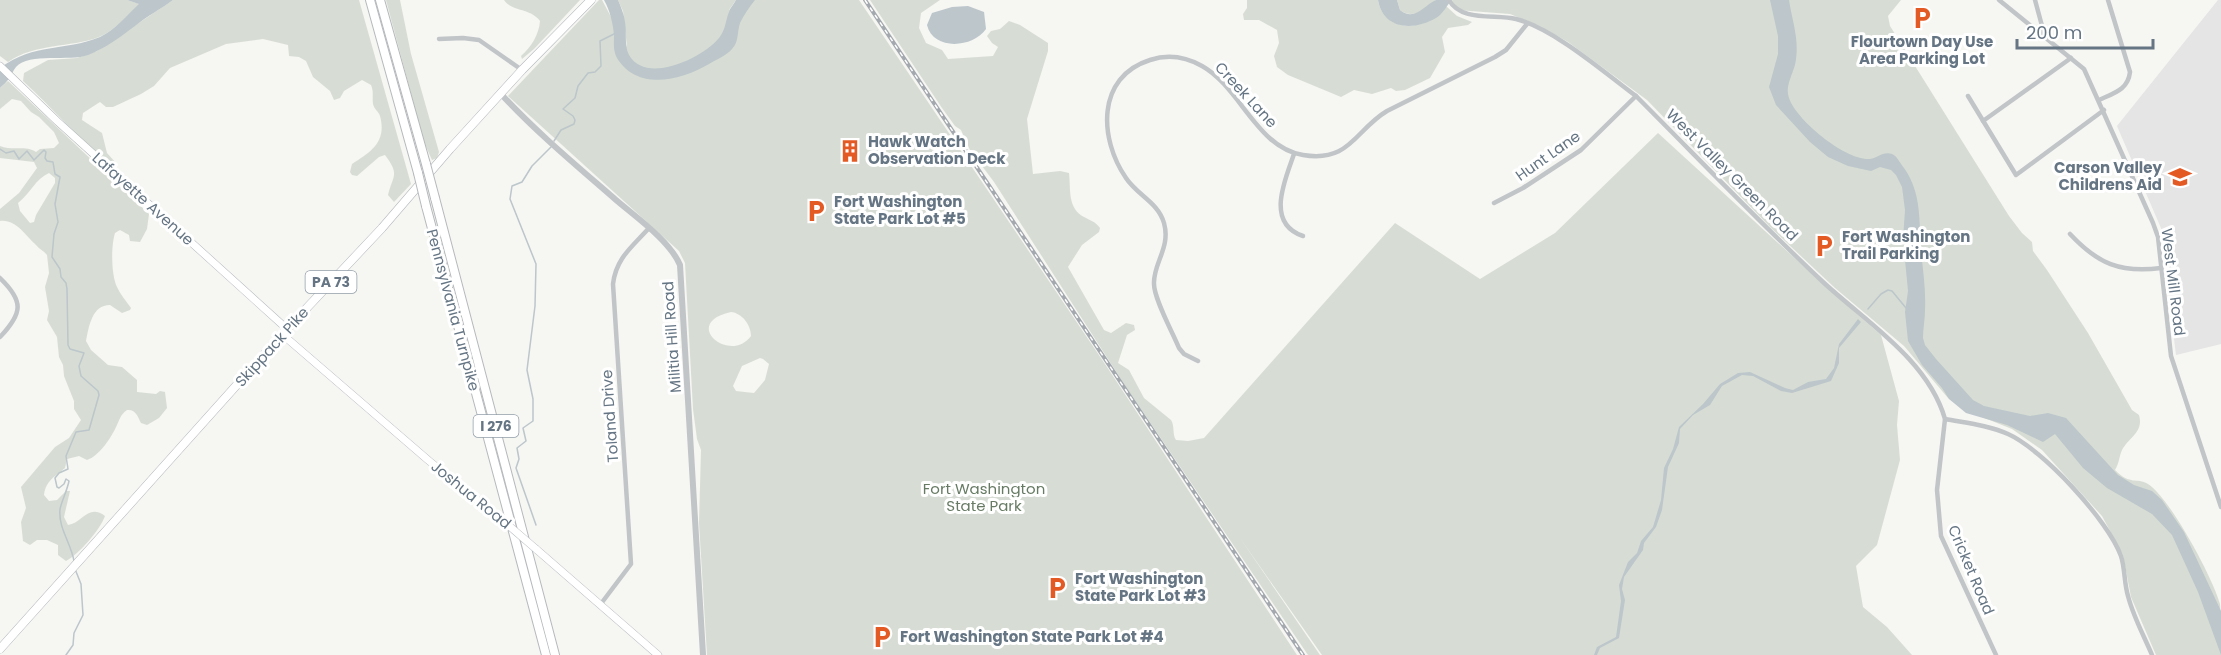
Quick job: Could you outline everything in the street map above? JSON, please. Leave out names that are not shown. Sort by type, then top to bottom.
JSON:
[{"type":"highway","name":"Pennsylvania Turnpike","points":[[370,0],[546,655]]},
{"type":"highway","name":"Pennsylvania Turnpike","points":[[380,0],[426,164],[555,655]]},
{"type":"main road","name":"Skippack Pike","points":[[2,644],[382,228],[522,70],[591,0]]},
{"type":"main road","name":"Lafayette Avenue","points":[[0,66],[57,122],[285,332]]},
{"type":"main road","name":"Joshua Road","points":[[285,332],[428,460],[508,525],[658,655]]},
{"type":"street","name":"West Mill Road","points":[[1999,0],[2084,69],[2156,230],[2171,356],[2221,507]]},
{"type":"street","points":[[2035,0],[2045,37]]},
{"type":"street","points":[[2099,100],[2125,88],[2130,72],[2108,0]]},
{"type":"street","name":"West Valley Green Road","points":[[1449,1],[1455,9],[1465,14],[1518,20],[1559,39],[1636,96],[1823,282],[1890,339],[1936,396],[1946,419]]},
{"type":"street","points":[[1303,236],[1294,233],[1286,225],[1281,207],[1282,189],[1294,154],[1320,156],[1343,150],[1378,117],[1496,57],[1506,50],[1527,24]]},
{"type":"street","points":[[439,39],[479,40],[522,70]]},
{"type":"street","name":"Creek Lane","points":[[1198,361],[1184,354],[1179,348],[1155,290],[1154,277],[1164,247],[1164,223],[1157,209],[1129,183],[1114,156],[1106,124],[1112,95],[1128,72],[1142,63],[1162,57],[1187,60],[1210,72],[1271,139],[1294,154]]},
{"type":"street","points":[[1983,121],[2071,58]]},
{"type":"street","name":"Militia Hill Road","points":[[501,94],[550,142],[649,228],[676,255],[680,265],[703,655]]},
{"type":"street","name":"Hunt Lane","points":[[1494,203],[1523,188],[1581,150],[1636,96]]},
{"type":"street","points":[[1968,96],[2016,175],[2103,110]]},
{"type":"street","name":"Toland Drive","points":[[600,605],[631,564],[614,271],[619,261],[649,228]]},
{"type":"street","points":[[2070,234],[2084,249],[2109,264],[2141,271],[2161,268]]},
{"type":"street","points":[[0,278],[11,288],[18,306],[14,321],[0,337]]},
{"type":"street","points":[[1946,419],[1983,426],[2008,434],[2040,455],[2100,518],[2121,556],[2127,595],[2152,655]]},
{"type":"street","name":"Cricket Road","points":[[1946,419],[1936,490],[1941,536],[1996,655]]},
{"type":"shaded area","points":[[127,0],[173,0],[113,42],[88,55],[71,58],[40,58],[22,62],[0,88],[0,68],[26,54],[74,45],[100,37],[116,26],[139,4]]},
{"type":"shaded area","points":[[604,0],[618,0],[625,19],[629,55],[637,64],[648,68],[661,68],[688,60],[711,46],[721,35],[736,0],[755,0],[740,23],[736,43],[730,51],[698,70],[661,80],[636,76],[617,58],[614,50],[612,22]]},
{"type":"shaded area","points":[[1378,0],[1397,0],[1400,10],[1410,14],[1436,0],[1452,0],[1436,18],[1409,26],[1393,22],[1386,17]]},
{"type":"shaded area","points":[[1770,0],[1789,0],[1797,51],[1788,93],[1801,117],[1823,138],[1860,158],[1870,159],[1886,153],[1894,155],[1910,178],[1917,198],[1919,219],[1925,295],[1923,338],[1925,345],[1973,400],[1984,406],[2030,416],[2048,413],[2066,418],[2118,475],[2134,485],[2152,491],[2162,500],[2184,532],[2221,611],[2221,655],[2198,592],[2172,535],[2152,514],[2107,488],[2083,468],[2055,434],[2043,442],[2007,425],[1966,413],[1949,399],[1922,365],[1908,341],[1905,312],[1908,291],[1903,239],[1905,210],[1902,187],[1891,170],[1880,167],[1871,171],[1848,166],[1828,157],[1810,142],[1776,105],[1769,87],[1778,54],[1778,36]]},
{"type":"shaded area","name":"Carson Valley Childrens Aid","points":[[2218,0],[2221,0],[2221,344],[2176,355],[2161,228],[2117,126]]},
{"type":"shaded area","points":[[968,6],[984,12],[986,29],[980,35],[972,40],[954,44],[945,43],[931,33],[927,25],[932,13],[952,7]]},
{"type":"shaded area","points":[[1858,319],[1861,322],[1839,348],[1839,363],[1831,381],[1792,393],[1781,391],[1753,376],[1742,375],[1722,386],[1710,405],[1693,415],[1680,429],[1679,443],[1668,467],[1662,510],[1656,527],[1624,577],[1622,589],[1625,600],[1619,638],[1600,648],[1597,655],[1594,655],[1597,647],[1616,637],[1621,601],[1619,585],[1628,562],[1637,553],[1641,541],[1653,527],[1661,500],[1664,468],[1673,449],[1679,427],[1720,384],[1738,373],[1750,372],[1793,390],[1808,382],[1826,379],[1834,368],[1839,344]]},
{"type":"green space","points":[[0,0],[127,0],[140,4],[116,27],[99,37],[30,52],[8,62],[0,56]]},
{"type":"green space","points":[[173,0],[359,0],[411,184],[394,202],[388,195],[394,171],[385,155],[379,157],[357,176],[350,172],[352,164],[376,145],[381,133],[382,125],[373,104],[371,85],[362,80],[344,91],[340,98],[334,100],[330,91],[313,77],[306,61],[299,57],[289,56],[288,45],[263,39],[226,44],[170,68],[154,86],[141,94],[113,107],[106,107],[100,102],[83,113],[82,120],[102,133],[107,153],[116,163],[114,167],[110,167],[23,81],[24,73],[48,60],[77,58],[97,51]]},
{"type":"green space","points":[[386,0],[400,0],[411,54],[439,152],[437,158],[432,160],[424,142]]},
{"type":"green space","points":[[504,0],[580,0],[522,59],[521,56],[536,36],[540,21],[532,14],[512,7]]},
{"type":"green space","name":"Fort Washington State Park","points":[[599,0],[602,0],[627,47],[623,11],[618,0],[736,0],[729,10],[740,0],[859,0],[1105,364],[1297,655],[707,655],[699,523],[701,450],[697,439],[693,409],[685,263],[679,251],[508,96]],"holes":[[[731,312],[745,320],[751,336],[742,344],[732,346],[722,344],[709,332],[710,324],[716,317]],[[760,358],[769,364],[765,380],[754,393],[736,391],[733,386],[742,366]]]},
{"type":"green space","points":[[870,0],[940,0],[921,13],[919,28],[926,43],[942,50],[948,59],[993,56],[998,47],[987,36],[991,31],[1000,29],[1009,21],[1020,25],[1048,43],[1048,51],[1027,119],[1033,174],[1060,171],[1069,173],[1071,198],[1075,209],[1100,228],[1099,232],[1082,245],[1068,267],[1104,330],[1111,333],[1126,323],[1134,325],[1135,330],[1127,335],[1118,363],[1129,370],[1144,398],[1171,420],[1176,440],[1188,441],[1204,438],[1395,223],[1480,279],[1555,233],[1658,133],[1881,335],[1899,401],[1897,425],[1900,460],[1877,545],[1856,566],[1863,607],[1887,627],[1912,655],[1322,655],[1240,538],[1320,655],[1308,655],[1126,387],[994,182],[970,150],[961,130],[955,126],[942,108]]},
{"type":"green space","points":[[1247,0],[1378,0],[1382,12],[1389,20],[1409,26],[1430,20],[1446,6],[1457,16],[1472,22],[1468,25],[1448,28],[1442,37],[1445,52],[1430,78],[1405,90],[1396,91],[1391,88],[1372,94],[1354,90],[1341,97],[1288,75],[1277,67],[1274,56],[1279,43],[1277,30],[1259,20],[1244,20],[1243,14],[1247,8]]},
{"type":"green space","points":[[1397,0],[1436,0],[1424,10],[1409,14],[1400,10]]},
{"type":"green space","points":[[1452,0],[1901,0],[1888,16],[1890,26],[2009,216],[2032,242],[2033,251],[2088,333],[2132,410],[2139,415],[2138,430],[2122,450],[2115,470],[2129,480],[2148,484],[2157,492],[2190,540],[2209,576],[2220,604],[2221,655],[2156,655],[2131,597],[2123,555],[2102,516],[2042,450],[2012,429],[1967,411],[1948,398],[1904,346],[1835,288],[1771,228],[1647,100],[1568,42],[1540,26],[1510,14],[1457,10]]},
{"type":"green space","points":[[8,81],[149,214],[147,229],[140,242],[130,241],[129,235],[120,230],[115,233],[112,260],[115,281],[131,308],[122,313],[110,305],[99,309],[92,317],[86,341],[91,350],[108,365],[122,367],[137,380],[137,392],[156,394],[160,391],[165,392],[167,408],[159,418],[147,425],[141,423],[135,412],[127,410],[121,415],[108,441],[96,455],[87,460],[79,456],[67,459],[65,468],[49,482],[44,495],[49,501],[57,500],[66,491],[70,491],[64,517],[68,525],[94,512],[105,516],[88,541],[66,561],[58,555],[58,545],[47,540],[37,540],[30,545],[23,541],[21,522],[26,508],[21,487],[55,447],[69,438],[81,420],[74,409],[74,401],[64,376],[57,337],[47,320],[49,311],[45,287],[49,273],[47,255],[16,225],[0,221],[0,209],[19,193],[37,168],[34,162],[0,158],[0,146],[36,152],[40,149],[54,148],[59,143],[54,132],[21,101],[12,99],[0,109],[0,88]],"holes":[[[49,173],[55,178],[55,183],[34,222],[30,223],[20,211],[18,203],[44,176]]]},
{"type":"waterway","points":[[554,141],[561,130],[574,124],[573,116],[563,109],[575,98],[578,86],[588,73],[595,72],[601,66],[600,41],[614,34]]},
{"type":"waterway","points":[[536,525],[516,468],[519,459],[517,448],[526,441],[523,428],[533,421],[533,399],[527,370],[535,306],[536,264],[510,199],[512,186],[522,182],[532,166],[551,147]]},
{"type":"waterway","points":[[0,149],[6,153],[14,151],[19,159],[27,151],[34,160],[44,150],[45,158],[53,162],[55,174],[60,177],[55,204],[58,222],[54,234],[52,257],[66,283],[68,345],[70,349],[84,353],[79,366],[81,376],[98,391],[99,395],[89,430],[76,432],[66,456],[68,469],[59,473],[55,478],[59,488],[66,479],[69,481],[60,516],[74,561]]},
{"type":"waterway","points":[[1868,309],[1881,294],[1888,290],[1892,291],[1906,308]]},
{"type":"waterway","points":[[66,655],[73,645],[74,633],[83,615],[81,584],[75,569]]},
{"type":"railway","points":[[865,0],[1303,655]]},
{"type":"place","name":"Flourtown Day Use Area Parking Lot","points":[[1922,18]]},
{"type":"place","name":"Hawk Watch Observation Deck","points":[[850,151]]},
{"type":"place","name":"Carson Valley Childrens Aid","points":[[2180,177]]},
{"type":"place","name":"Fort Washington State Park Lot #5","points":[[816,211]]},
{"type":"place","name":"Fort Washington Trail Parking","points":[[1824,246]]},
{"type":"place","name":"Fort Washington State Park Lot #3","points":[[1057,588]]},
{"type":"place","name":"Fort Washington State Park Lot #4","points":[[882,637]]}]
